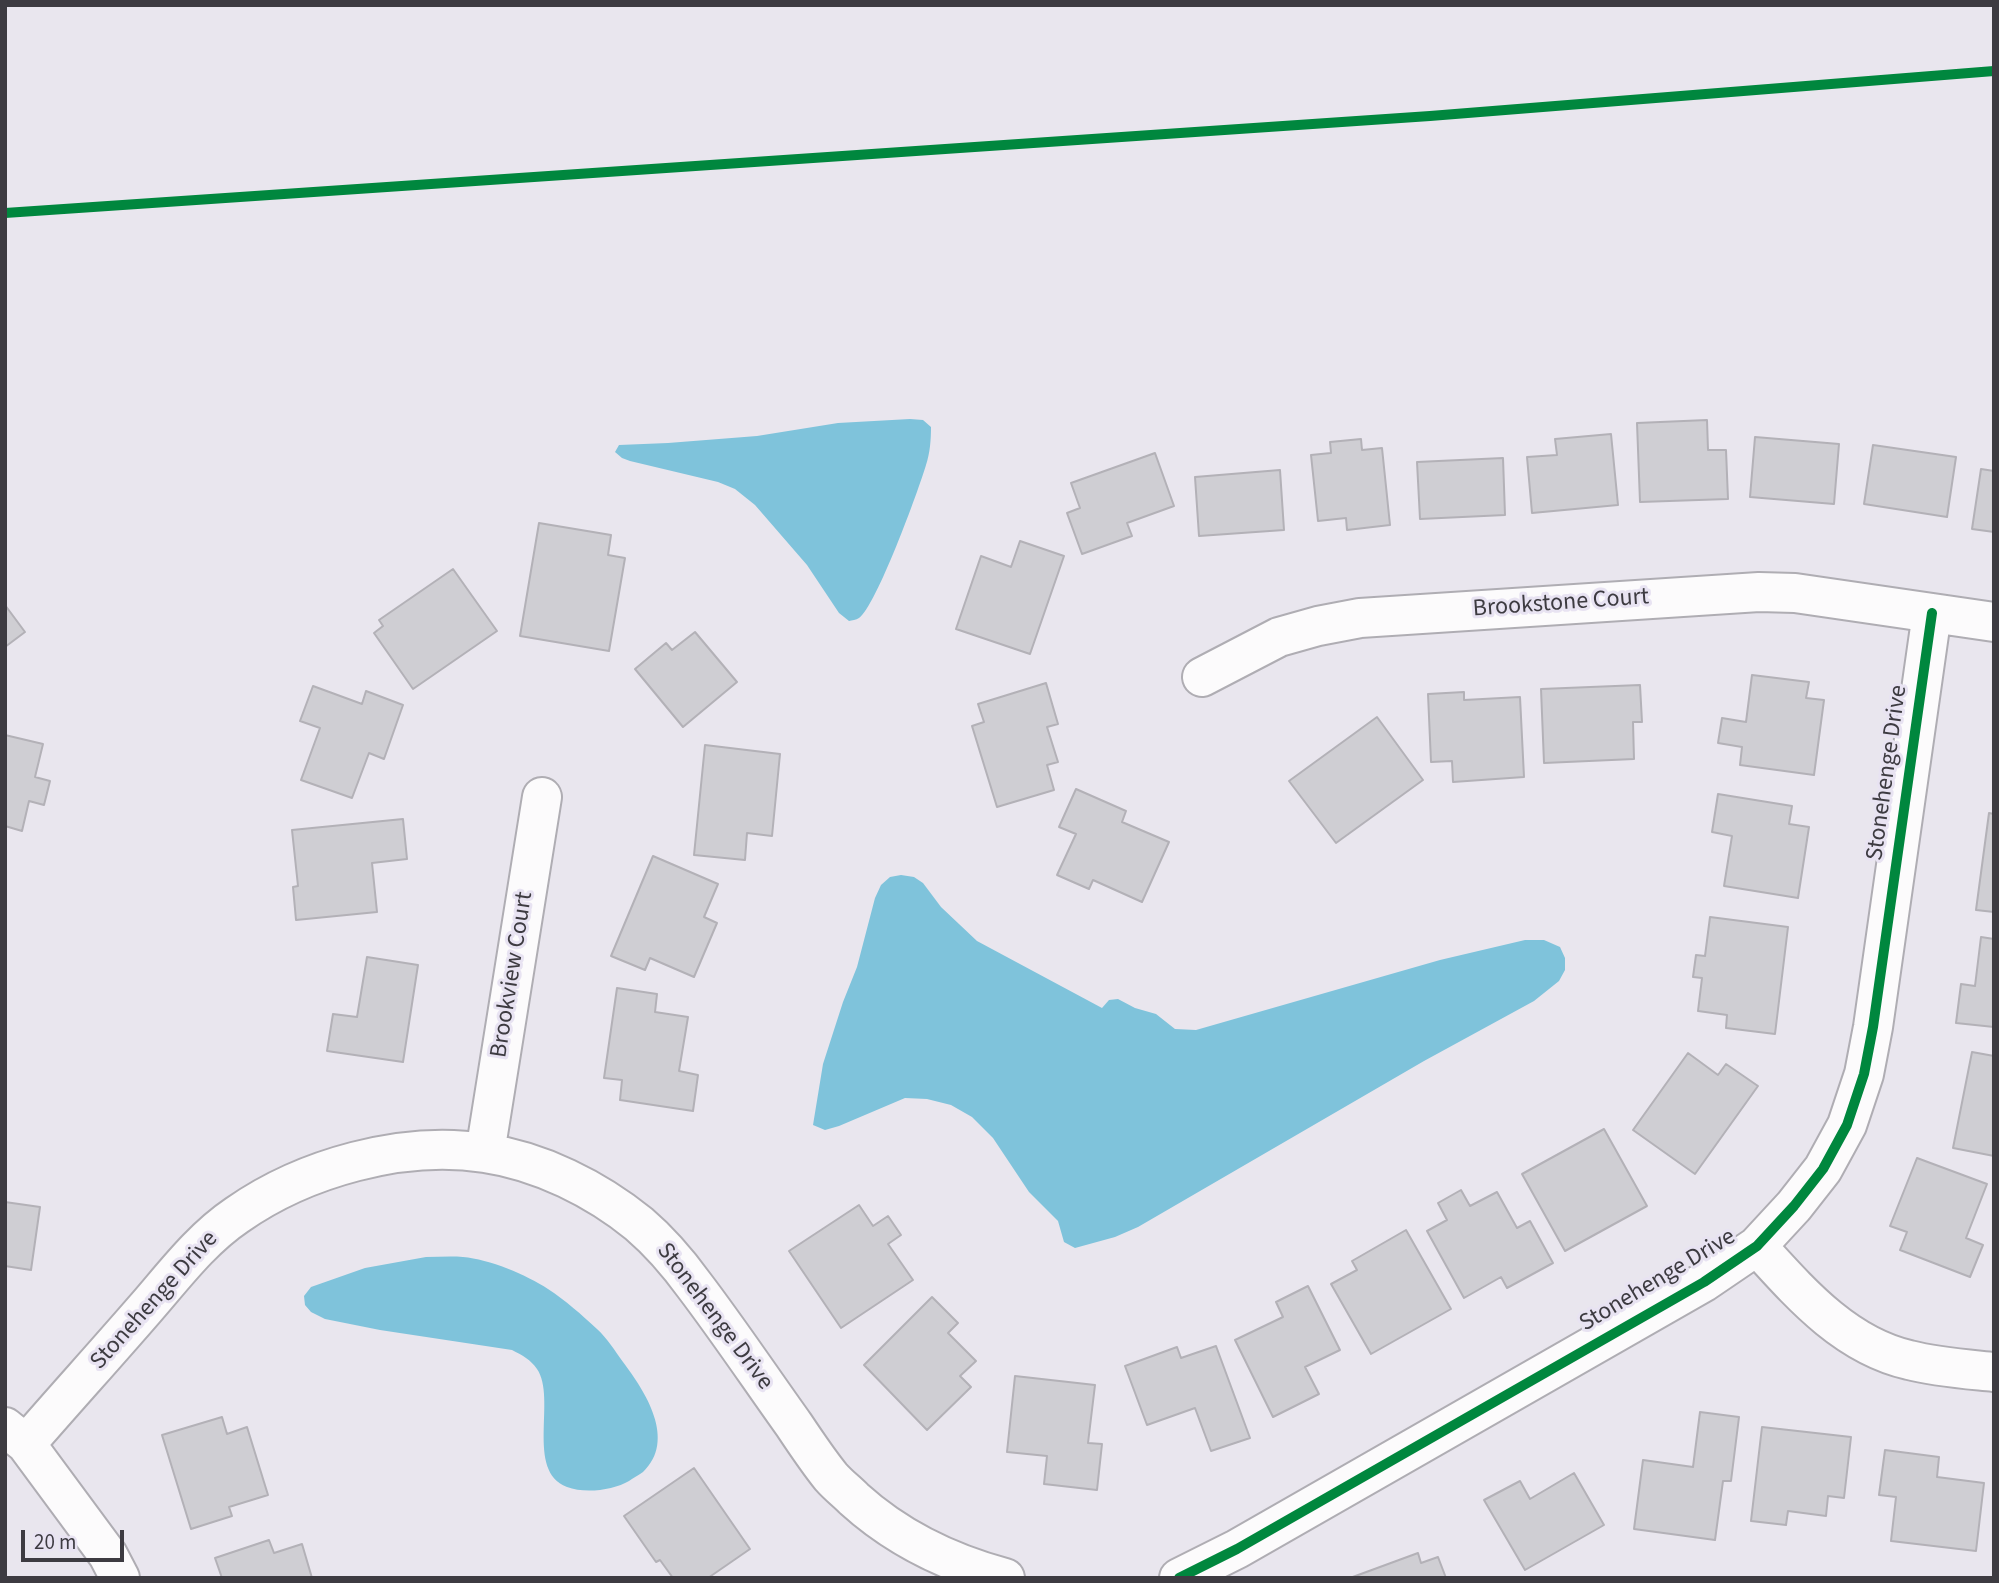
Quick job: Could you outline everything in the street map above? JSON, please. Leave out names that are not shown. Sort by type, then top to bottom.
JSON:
[{"type":"street","name":"Brookstone Court","points":[[1202,677],[1279,638],[1318,626],[1360,618],[1759,592],[1795,593],[1994,622]]},
{"type":"street","name":"Stonehenge Drive","points":[[1181,1578],[1237,1549],[1704,1283],[1757,1246],[1794,1206],[1823,1168],[1847,1125],[1864,1074],[1873,1027],[1931,613]]},
{"type":"street","name":"Brookview Court","points":[[485,1153],[542,797]]},
{"type":"street","name":"Stonehenge Drive","points":[[16,1436],[199,1246],[236,1216],[269,1195],[308,1176],[343,1164],[387,1155],[441,1149],[485,1153],[528,1163],[570,1180],[639,1224],[666,1249],[694,1285],[832,1479],[873,1516],[900,1535],[942,1557],[1005,1578]]},
{"type":"street","points":[[1757,1246],[1805,1299],[1835,1324],[1868,1345],[1906,1360],[1994,1372]]},
{"type":"street","points":[[16,1436],[108,1555],[120,1578]]},
{"type":"water","points":[[923,420],[931,427],[926,465],[876,593],[859,618],[849,621],[839,613],[807,565],[755,505],[735,489],[718,482],[630,461],[615,452],[619,445],[757,436],[838,423]]},
{"type":"water","points":[[890,877],[914,877],[923,883],[941,907],[977,941],[1102,1008],[1109,1000],[1118,999],[1135,1008],[1156,1014],[1175,1029],[1196,1030],[1440,960],[1525,940],[1544,940],[1560,947],[1565,958],[1565,970],[1559,981],[1534,1001],[1424,1061],[1138,1227],[1115,1237],[1075,1248],[1064,1242],[1058,1221],[1029,1192],[993,1138],[972,1117],[951,1105],[927,1099],[905,1098],[839,1126],[825,1130],[813,1125],[823,1064],[857,967],[875,898],[881,885]]},
{"type":"water","points":[[426,1257],[473,1258],[519,1273],[554,1293],[601,1333],[640,1387],[654,1416],[657,1445],[653,1459],[643,1472],[616,1487],[599,1490],[574,1489],[554,1479],[547,1466],[544,1450],[542,1382],[532,1363],[512,1350],[325,1319],[311,1312],[305,1305],[304,1296],[311,1287],[365,1268]]},
{"type":"building","points":[[1707,420],[1708,450],[1726,450],[1728,499],[1640,502],[1637,423]]},
{"type":"building","points":[[1611,434],[1618,505],[1532,513],[1527,457],[1557,455],[1555,439]]},
{"type":"building","points":[[1755,437],[1839,444],[1834,504],[1750,497]]},
{"type":"building","points":[[1361,439],[1362,450],[1382,448],[1390,525],[1347,530],[1346,518],[1318,521],[1311,455],[1331,453],[1330,442]]},
{"type":"building","points":[[1873,445],[1956,457],[1947,517],[1864,504]]},
{"type":"building","points":[[1155,453],[1174,506],[1127,523],[1132,536],[1082,554],[1067,513],[1080,508],[1071,483]]},
{"type":"building","points":[[1503,458],[1505,515],[1420,519],[1417,462]]},
{"type":"building","points":[[1981,469],[1994,471],[1994,532],[1972,529]]},
{"type":"building","points":[[1280,470],[1284,530],[1199,536],[1195,477]]},
{"type":"building","points":[[539,523],[611,535],[608,555],[625,558],[609,651],[520,636]]},
{"type":"building","points":[[1020,541],[1064,556],[1030,654],[956,629],[981,556],[1011,567]]},
{"type":"building","points":[[453,569],[497,631],[413,689],[374,633],[383,626],[379,620]]},
{"type":"building","points":[[5,605],[25,632],[5,647]]},
{"type":"building","points":[[695,632],[737,682],[683,727],[635,669],[666,643],[672,650]]},
{"type":"building","points":[[1752,675],[1809,682],[1806,698],[1824,700],[1814,775],[1740,765],[1742,747],[1718,743],[1722,718],[1746,722]]},
{"type":"building","points":[[1046,683],[1058,724],[1047,727],[1058,762],[1047,765],[1054,790],[997,807],[972,726],[984,722],[978,704]]},
{"type":"building","points":[[1640,685],[1642,722],[1633,722],[1634,759],[1544,763],[1541,689]]},
{"type":"building","points":[[313,686],[362,704],[366,691],[403,705],[384,759],[369,753],[352,798],[301,780],[320,728],[300,721]]},
{"type":"building","points":[[1464,692],[1464,700],[1520,697],[1524,777],[1453,782],[1452,761],[1431,762],[1428,694]]},
{"type":"building","points":[[1377,717],[1423,780],[1336,843],[1289,781]]},
{"type":"building","points":[[5,735],[43,744],[35,777],[50,781],[44,805],[29,801],[22,831],[5,826]]},
{"type":"building","points":[[705,745],[780,754],[772,836],[747,833],[745,860],[694,855]]},
{"type":"building","points":[[1076,789],[1126,811],[1122,822],[1169,842],[1142,902],[1093,880],[1089,889],[1057,875],[1076,834],[1059,827]]},
{"type":"building","points":[[1718,794],[1792,806],[1789,824],[1809,827],[1798,898],[1724,886],[1732,836],[1712,832]]},
{"type":"building","points":[[1989,813],[1994,814],[1994,912],[1976,910]]},
{"type":"building","points":[[403,819],[407,859],[372,863],[377,912],[296,920],[293,887],[298,886],[292,830]]},
{"type":"building","points":[[653,856],[718,884],[704,917],[717,923],[694,977],[650,958],[645,970],[611,956]]},
{"type":"building","points":[[1710,917],[1788,927],[1775,1034],[1726,1028],[1727,1015],[1698,1011],[1702,978],[1693,977],[1696,955],[1705,956]]},
{"type":"building","points":[[1981,937],[1994,939],[1994,1027],[1956,1023],[1961,984],[1975,986]]},
{"type":"building","points":[[367,957],[418,965],[403,1062],[327,1051],[333,1014],[357,1017]]},
{"type":"building","points":[[617,988],[657,994],[655,1012],[688,1017],[679,1071],[698,1075],[693,1111],[620,1100],[622,1080],[604,1078]]},
{"type":"building","points":[[1972,1052],[1994,1056],[1994,1156],[1953,1148]]},
{"type":"building","points":[[1688,1053],[1718,1075],[1726,1064],[1758,1086],[1695,1174],[1633,1130]]},
{"type":"building","points":[[1604,1129],[1647,1206],[1565,1251],[1522,1174]]},
{"type":"building","points":[[1917,1158],[1987,1184],[1966,1238],[1983,1245],[1970,1277],[1900,1250],[1907,1232],[1890,1226]]},
{"type":"building","points":[[1461,1190],[1470,1206],[1497,1192],[1517,1228],[1530,1221],[1553,1263],[1507,1288],[1501,1277],[1464,1298],[1427,1231],[1447,1220],[1438,1203]]},
{"type":"building","points":[[5,1202],[40,1207],[31,1270],[5,1266]]},
{"type":"building","points":[[859,1205],[873,1226],[888,1216],[901,1235],[888,1244],[913,1280],[841,1328],[789,1251]]},
{"type":"building","points":[[1406,1230],[1451,1309],[1371,1354],[1331,1284],[1357,1270],[1352,1261]]},
{"type":"building","points":[[1308,1286],[1340,1350],[1305,1367],[1319,1394],[1273,1417],[1235,1340],[1283,1317],[1276,1302]]},
{"type":"building","points":[[932,1297],[958,1323],[948,1333],[976,1361],[960,1376],[971,1387],[927,1430],[864,1365]]},
{"type":"building","points":[[1216,1346],[1250,1438],[1211,1451],[1195,1408],[1147,1425],[1125,1366],[1177,1347],[1181,1358]]},
{"type":"building","points":[[1015,1376],[1095,1385],[1088,1443],[1102,1444],[1097,1490],[1044,1484],[1047,1456],[1007,1452]]},
{"type":"building","points":[[1700,1412],[1739,1417],[1731,1481],[1723,1481],[1715,1540],[1634,1529],[1643,1460],[1693,1467]]},
{"type":"building","points":[[222,1417],[227,1434],[247,1427],[268,1495],[229,1507],[232,1516],[191,1529],[162,1435]]},
{"type":"building","points":[[1762,1427],[1851,1437],[1844,1498],[1828,1496],[1826,1516],[1788,1511],[1786,1525],[1751,1521]]},
{"type":"building","points":[[1885,1450],[1939,1457],[1937,1477],[1984,1483],[1976,1551],[1891,1541],[1896,1497],[1879,1495]]},
{"type":"building","points":[[694,1468],[750,1549],[708,1578],[673,1578],[660,1560],[656,1562],[624,1516]]},
{"type":"building","points":[[1574,1473],[1604,1525],[1525,1570],[1484,1500],[1520,1481],[1530,1499]]},
{"type":"building","points":[[269,1540],[274,1553],[302,1544],[312,1578],[222,1578],[215,1558]]},
{"type":"building","points":[[1418,1553],[1421,1563],[1438,1557],[1446,1578],[1350,1578]]},
{"type":"cycle path","points":[[5,213],[1430,116],[1994,71]]},
{"type":"cycle path","points":[[1179,1578],[1237,1549],[1704,1282],[1757,1246],[1823,1169],[1847,1125],[1864,1074],[1932,613]]}]
